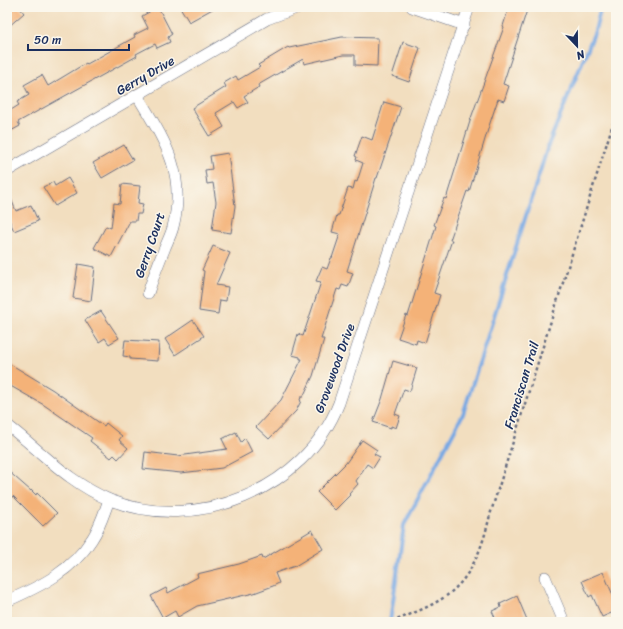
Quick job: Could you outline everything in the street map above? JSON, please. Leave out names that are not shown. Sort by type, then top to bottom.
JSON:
[{"type":"street","name":"Gerry Drive","points":[[7,171],[267,19],[299,7]]},
{"type":"street","points":[[412,7],[464,25]]},
{"type":"street","name":"Grovewood Drive","points":[[7,425],[66,475],[87,489],[109,500],[134,507],[160,511],[192,511],[224,505],[250,495],[274,482],[299,461],[317,442],[334,415],[342,396],[470,7]]},
{"type":"street","name":"Gerry Court","points":[[137,95],[168,150],[176,175],[177,188],[177,201],[173,226],[148,293]]},
{"type":"street","points":[[7,601],[48,582],[73,563],[82,554],[92,539],[109,500]]},
{"type":"street","points":[[545,577],[564,622]]},
{"type":"path","name":"Franciscan Trail","points":[[392,622],[417,612],[440,600],[459,585],[477,559],[616,114]]},
{"type":"building","points":[[7,7],[19,7],[24,13],[7,28]]},
{"type":"building","points":[[158,7],[172,34],[168,37],[170,42],[157,48],[155,44],[136,54],[137,56],[18,122],[20,126],[7,133],[7,103],[11,110],[19,105],[17,102],[29,95],[24,85],[42,75],[48,86],[86,63],[87,64],[135,37],[134,35],[148,28],[142,16]]},
{"type":"building","points":[[180,7],[216,7],[189,22]]},
{"type":"building","points":[[509,7],[528,7],[503,84],[509,86],[504,101],[498,99],[469,192],[467,191],[450,240],[452,240],[434,293],[440,295],[425,343],[417,340],[416,344],[398,338],[406,315],[408,316],[436,226],[434,225],[444,198],[446,199],[471,118],[504,27],[503,26]]},
{"type":"building","points":[[342,37],[378,38],[377,66],[355,65],[355,55],[343,55],[304,64],[303,59],[258,85],[259,87],[244,96],[248,102],[238,108],[234,102],[216,113],[224,127],[209,136],[192,108],[226,87],[224,83],[236,76],[238,80],[260,67],[258,65],[288,47]]},
{"type":"building","points":[[403,42],[420,48],[409,82],[392,76]]},
{"type":"building","points":[[384,102],[401,107],[376,178],[347,271],[353,273],[348,287],[342,285],[340,290],[337,289],[321,339],[324,339],[313,376],[303,397],[301,397],[301,401],[296,411],[269,439],[256,427],[281,400],[302,359],[292,355],[298,334],[303,336],[321,282],[316,281],[322,267],[327,269],[340,234],[332,232],[337,215],[339,215],[348,188],[353,189],[355,181],[357,182],[363,163],[356,160],[357,157],[355,156],[362,136],[372,140]]},
{"type":"building","points":[[124,145],[133,160],[102,178],[93,163]]},
{"type":"building","points":[[228,153],[235,206],[231,233],[212,230],[216,202],[213,183],[207,184],[205,170],[212,169],[210,156]]},
{"type":"building","points":[[68,178],[77,193],[55,206],[43,187],[53,182],[55,186]]},
{"type":"building","points":[[122,184],[140,186],[138,203],[143,204],[141,214],[137,214],[136,221],[130,221],[111,257],[94,248],[106,226],[111,228],[114,203],[120,204]]},
{"type":"building","points":[[7,189],[16,211],[31,205],[38,221],[14,231],[7,215]]},
{"type":"building","points":[[213,246],[230,253],[216,285],[228,287],[226,301],[220,300],[218,314],[199,311],[204,271],[202,270]]},
{"type":"building","points":[[78,264],[95,267],[91,301],[73,298]]},
{"type":"building","points":[[101,311],[119,338],[109,344],[105,338],[99,342],[85,320]]},
{"type":"building","points":[[193,320],[204,336],[175,355],[165,339]]},
{"type":"building","points":[[125,340],[159,342],[158,361],[130,359],[130,357],[123,356]]},
{"type":"building","points":[[393,361],[417,368],[410,391],[404,389],[395,414],[400,416],[396,428],[391,426],[391,428],[373,422],[382,399]]},
{"type":"building","points":[[7,362],[53,390],[104,426],[106,423],[122,436],[119,440],[128,448],[118,459],[114,455],[111,458],[90,441],[92,438],[44,405],[7,384]]},
{"type":"building","points":[[236,432],[241,442],[245,438],[252,452],[222,468],[181,473],[143,469],[145,452],[178,456],[227,449],[222,439]]},
{"type":"building","points":[[362,440],[377,450],[374,454],[380,457],[373,468],[367,464],[356,481],[358,484],[349,494],[350,495],[335,510],[317,492],[346,463]]},
{"type":"building","points":[[7,470],[36,495],[37,493],[57,513],[43,526],[13,496],[7,504]]},
{"type":"building","points":[[312,530],[323,549],[295,566],[275,573],[279,583],[273,586],[254,593],[197,606],[178,617],[175,611],[163,618],[151,596],[166,588],[168,593],[198,577],[197,574],[239,564],[262,556],[263,559]]},
{"type":"building","points":[[603,572],[616,602],[616,611],[602,617],[592,595],[589,597],[582,581]]},
{"type":"building","points":[[517,596],[528,622],[497,622],[492,611],[501,607],[500,604]]},
{"type":"waterway","points":[[390,622],[404,525],[463,414],[549,143],[595,31],[601,7]]}]
